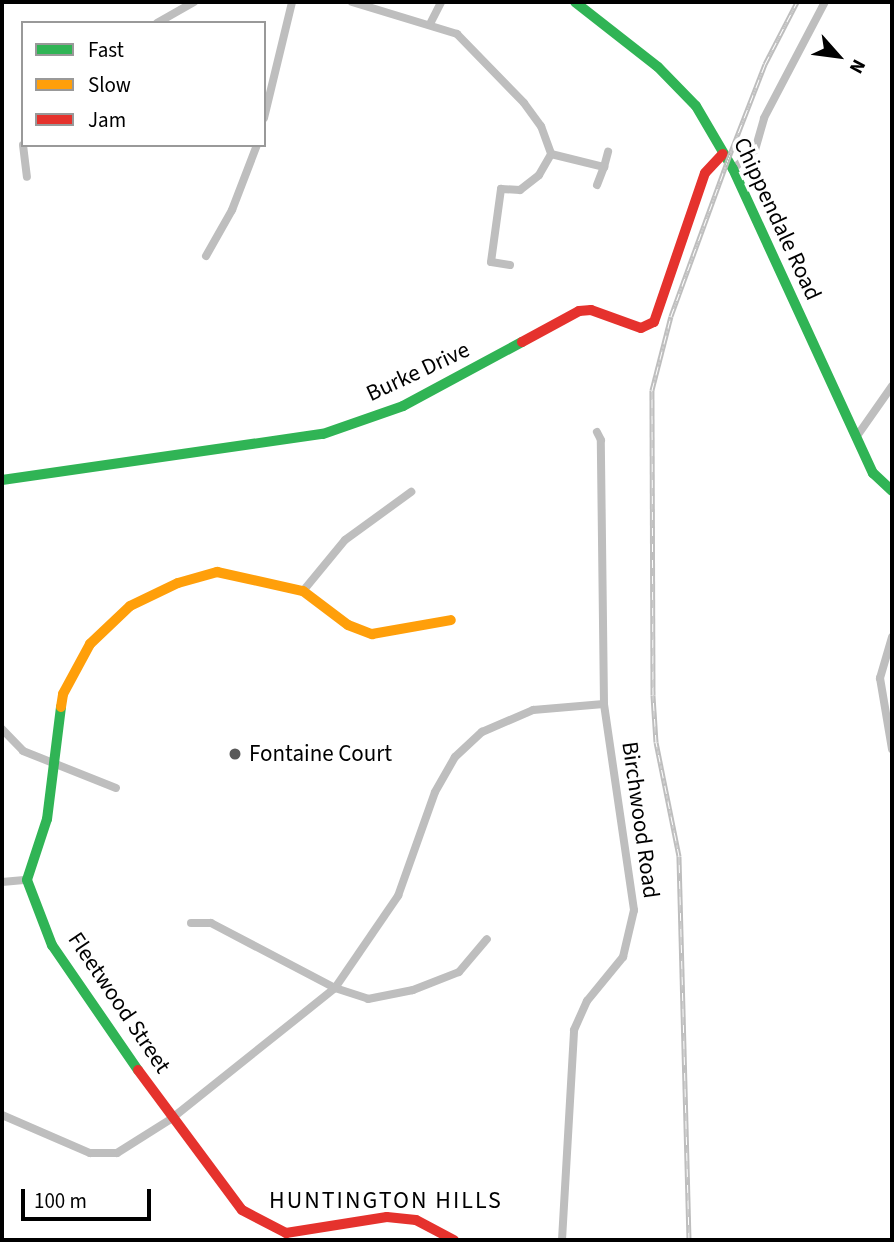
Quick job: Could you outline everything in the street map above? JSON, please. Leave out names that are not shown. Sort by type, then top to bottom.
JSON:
[{"type":"street","points":[[161,21],[194,2]]},
{"type":"street","points":[[266,110],[292,2]]},
{"type":"street","points":[[352,2],[457,34],[490,64],[541,126],[551,154],[539,175],[520,190],[501,189],[491,262],[510,265]]},
{"type":"street","points":[[430,24],[441,2]]},
{"type":"street","name":"Chippendale Road","points":[[575,2],[679,86],[733,169],[873,472],[892,491]]},
{"type":"street","points":[[733,169],[755,150],[764,117],[825,2]]},
{"type":"street","points":[[23,147],[27,177]]},
{"type":"street","points":[[206,256],[232,210],[256,147]]},
{"type":"street","points":[[597,185],[608,152]]},
{"type":"street","points":[[551,154],[604,167]]},
{"type":"street","name":"Burke Drive","points":[[2,480],[323,434],[403,406],[479,369],[579,311],[592,310],[641,328],[654,322],[663,306],[705,173],[723,154]]},
{"type":"street","points":[[856,436],[892,386]]},
{"type":"street","name":"Birchwood Road","points":[[562,1240],[574,1030],[587,1001],[623,957],[634,911],[604,704],[601,440],[597,432]]},
{"type":"street","points":[[303,590],[345,540],[411,492]]},
{"type":"street","points":[[2,883],[27,880],[47,819],[63,694],[90,644],[130,607],[178,583],[217,572],[303,590],[348,625],[372,634],[450,620]]},
{"type":"street","points":[[892,637],[880,678],[892,749]]},
{"type":"street","points":[[2,1115],[90,1153],[117,1153],[171,1119],[335,988],[398,896],[435,792],[455,757],[482,732],[533,710],[604,704]]},
{"type":"street","points":[[2,729],[23,751],[116,789]]},
{"type":"street","name":"Fleetwood Street","points":[[27,880],[52,944],[171,1119],[242,1210],[286,1233],[387,1217],[416,1220],[441,1237],[454,1240]]},
{"type":"street","points":[[191,923],[211,923],[335,988],[368,999],[413,990],[459,972],[487,939]]},
{"type":"railway","points":[[689,1240],[679,856],[656,742],[653,695],[652,390],[671,316],[727,162],[765,64],[797,2]]},
{"type":"traffic: fast","points":[[575,2],[658,67],[696,106],[733,169],[873,473],[892,491]]},
{"type":"traffic: fast","points":[[2,480],[323,434],[403,406],[522,342]]},
{"type":"traffic: fast","points":[[61,707],[47,819],[27,880],[52,945],[138,1070]]},
{"type":"traffic: slow","points":[[61,707],[63,694],[90,644],[130,606],[178,583],[217,572],[303,591],[348,625],[372,634],[451,620]]},
{"type":"traffic: jam","points":[[522,342],[579,311],[591,310],[641,328],[654,322],[705,173],[723,154]]},
{"type":"traffic: jam","points":[[138,1070],[242,1210],[286,1233],[387,1217],[416,1220],[454,1240]]},
{"type":"place","name":"Fontaine Court","points":[[235,754]]},
{"type":"district","name":"HUNTINGTON HILLS","points":[[386,1201]]}]
